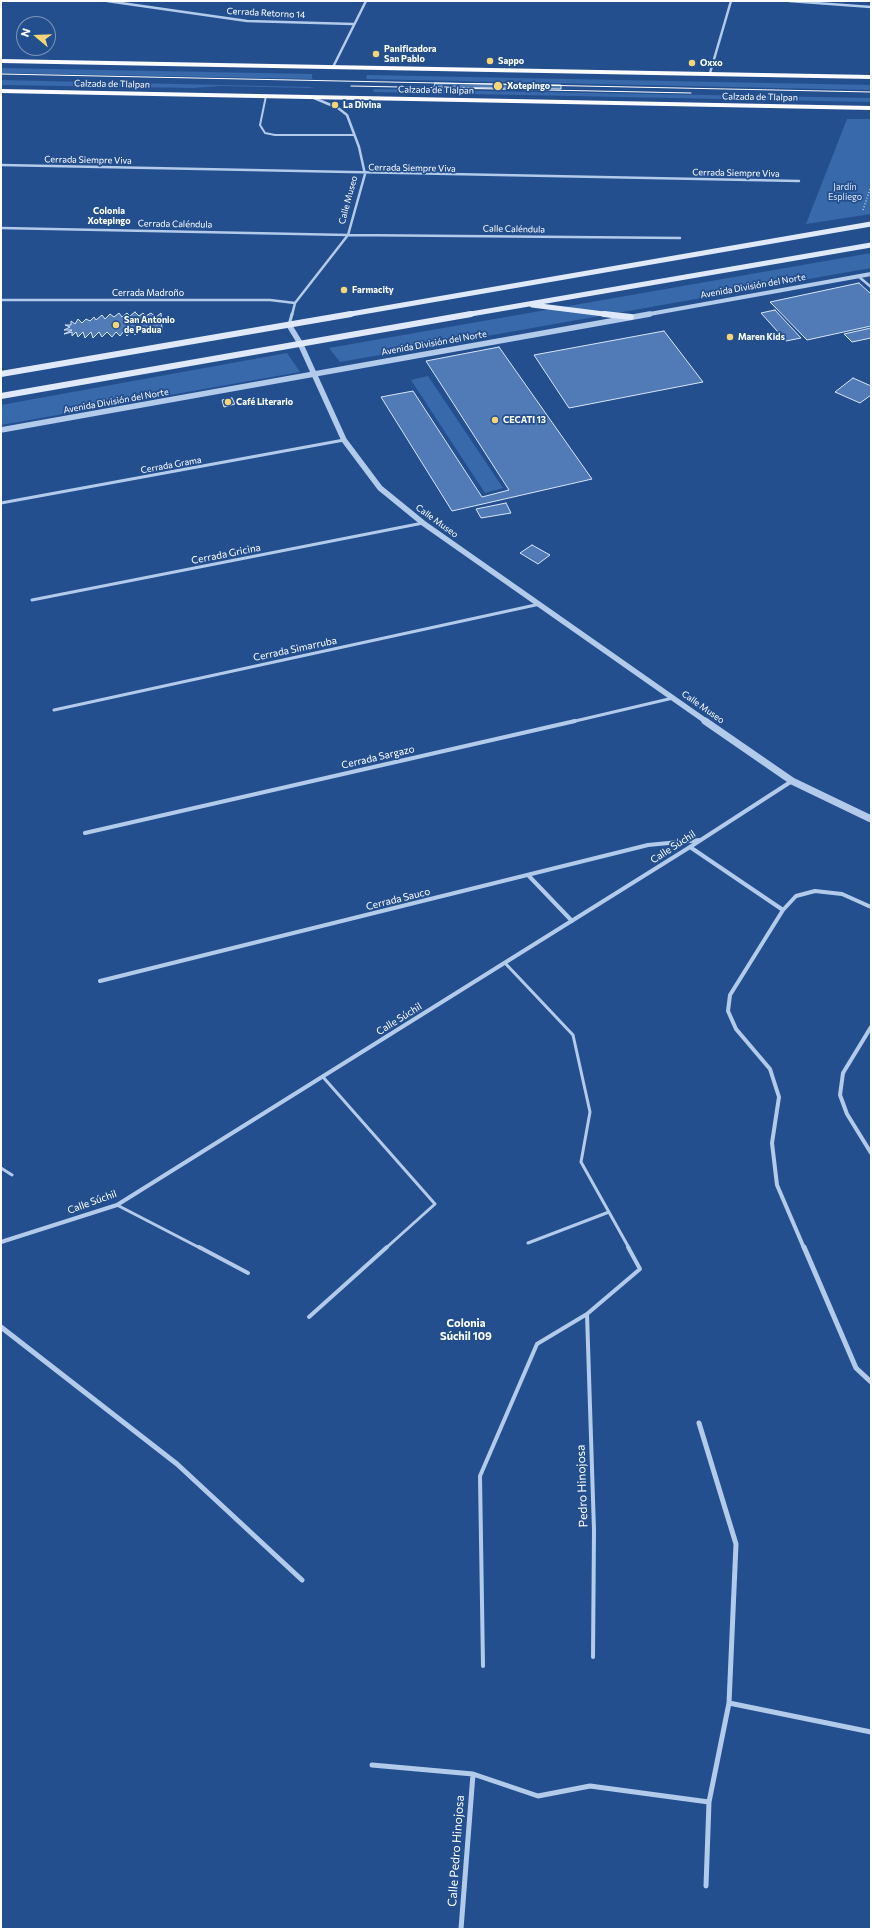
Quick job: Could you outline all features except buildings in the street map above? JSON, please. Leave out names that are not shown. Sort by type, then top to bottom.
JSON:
[{"type":"highway","points":[[1,61],[871,76]]},
{"type":"highway","name":"Calzada de Tlalpan","points":[[1,91],[871,108]]},
{"type":"main road","points":[[1,374],[871,224]]},
{"type":"main road","name":"Avenida División del Norte","points":[[1,396],[524,304],[871,245]]},
{"type":"main road","points":[[524,304],[631,317]]},
{"type":"street","name":"Cerrada Retorno 14","points":[[107,1],[247,20],[353,24]]},
{"type":"street","points":[[333,67],[353,24],[366,1]]},
{"type":"street","points":[[710,73],[731,1]]},
{"type":"street","points":[[789,1],[871,7]]},
{"type":"street","name":"Calle Museo","points":[[311,97],[343,112],[346,115],[354,135],[365,174],[348,235],[295,303],[289,324],[300,343],[344,440],[380,488],[423,523],[541,604],[792,781],[871,819]]},
{"type":"street","name":"Cerrada Siempre Viva","points":[[1,165],[365,174],[799,181]]},
{"type":"street","name":"Cerrada Caléndula","points":[[1,228],[348,235]]},
{"type":"street","name":"Calle Caléndula","points":[[348,235],[680,238]]},
{"type":"street","name":"Avenida División del Norte","points":[[1,430],[871,274]]},
{"type":"street","points":[[858,276],[871,287]]},
{"type":"street","name":"Cerrada Madroño","points":[[1,300],[270,300],[295,303]]},
{"type":"street","name":"Cerrada Grama","points":[[1,503],[344,440]]},
{"type":"street","name":"Cerrada Gricina","points":[[32,600],[423,523]]},
{"type":"street","name":"Cerrada Simarruba","points":[[54,710],[541,604]]},
{"type":"street","name":"Cerrada Sargazo","points":[[85,833],[674,698]]},
{"type":"street","name":"Calle Súchil","points":[[1,1242],[117,1205],[690,847],[792,781]]},
{"type":"street","name":"Cerrada Sauco","points":[[100,981],[648,845],[701,840]]},
{"type":"street","points":[[690,847],[783,910]]},
{"type":"street","points":[[528,875],[572,921]]},
{"type":"street","points":[[871,907],[842,894],[814,891],[796,896],[783,910],[730,995],[728,1011],[736,1029],[770,1069],[779,1097],[772,1143],[777,1185],[856,1368],[871,1382]]},
{"type":"street","points":[[871,1027],[843,1073],[840,1095],[847,1114],[871,1153]]},
{"type":"street","points":[[1,1327],[177,1464],[302,1580]]},
{"type":"street","points":[[699,1423],[736,1544],[729,1703],[709,1802],[706,1886]]},
{"type":"street","points":[[729,1703],[871,1732]]},
{"type":"street","points":[[372,1765],[473,1774],[538,1796],[590,1786],[709,1802]]},
{"type":"street","name":"Calle Pedro Hinojosa","points":[[461,1929],[473,1774]]},
{"type":"lane","points":[[266,96],[260,125],[261,129],[265,133],[275,135],[354,135]]},
{"type":"lane","points":[[483,1666],[480,1476],[537,1344],[587,1314],[640,1269],[581,1162],[590,1112],[573,1035],[505,963]]},
{"type":"lane","points":[[309,1317],[435,1204],[323,1077]]},
{"type":"lane","points":[[1,1168],[12,1175]]},
{"type":"lane","points":[[117,1205],[248,1273]]},
{"type":"lane","points":[[528,1243],[609,1212]]},
{"type":"lane","name":"Pedro Hinojosa","points":[[587,1314],[594,1530],[593,1657]]},
{"type":"path","points":[[857,226],[871,186]]},
{"type":"green space","points":[[1,68],[312,74],[312,79],[1,73]]},
{"type":"green space","points":[[367,75],[871,85],[871,90],[366,79]]},
{"type":"green space","points":[[1,80],[314,87],[220,86],[193,88],[1,85]]},
{"type":"green space","points":[[374,89],[871,98],[871,102],[373,92]]},
{"type":"green space","name":"Jardín Espliego","points":[[847,119],[871,119],[871,214],[806,224]]},
{"type":"green space","points":[[871,253],[871,268],[340,362],[329,348]]},
{"type":"green space","points":[[287,353],[300,372],[1,425],[1,405]]},
{"type":"green space","points":[[428,376],[503,488],[485,493],[411,380]]},
{"type":"tram line","points":[[1,74],[871,92]]},
{"type":"tram line","points":[[351,86],[691,93]]},
{"type":"place","name":"Panificadora San Pablo","points":[[376,54]]},
{"type":"place","name":"Sappo","points":[[490,61]]},
{"type":"place","name":"Oxxo","points":[[692,63]]},
{"type":"place","name":"Xotepingo","points":[[498,86]]},
{"type":"place","name":"La Divina","points":[[335,105]]},
{"type":"place","name":"Farmacity","points":[[344,290]]},
{"type":"place","name":"San Antonio de Padua","points":[[116,325]]},
{"type":"place","name":"Maren Kids","points":[[730,337]]},
{"type":"place","name":"Café Literario","points":[[228,402]]},
{"type":"place","name":"CECATI 13","points":[[495,420]]},
{"type":"district","name":"Colonia Xotepingo","points":[[109,216]]},
{"type":"district","name":"Colonia Súchil 109","points":[[466,1329]]}]
